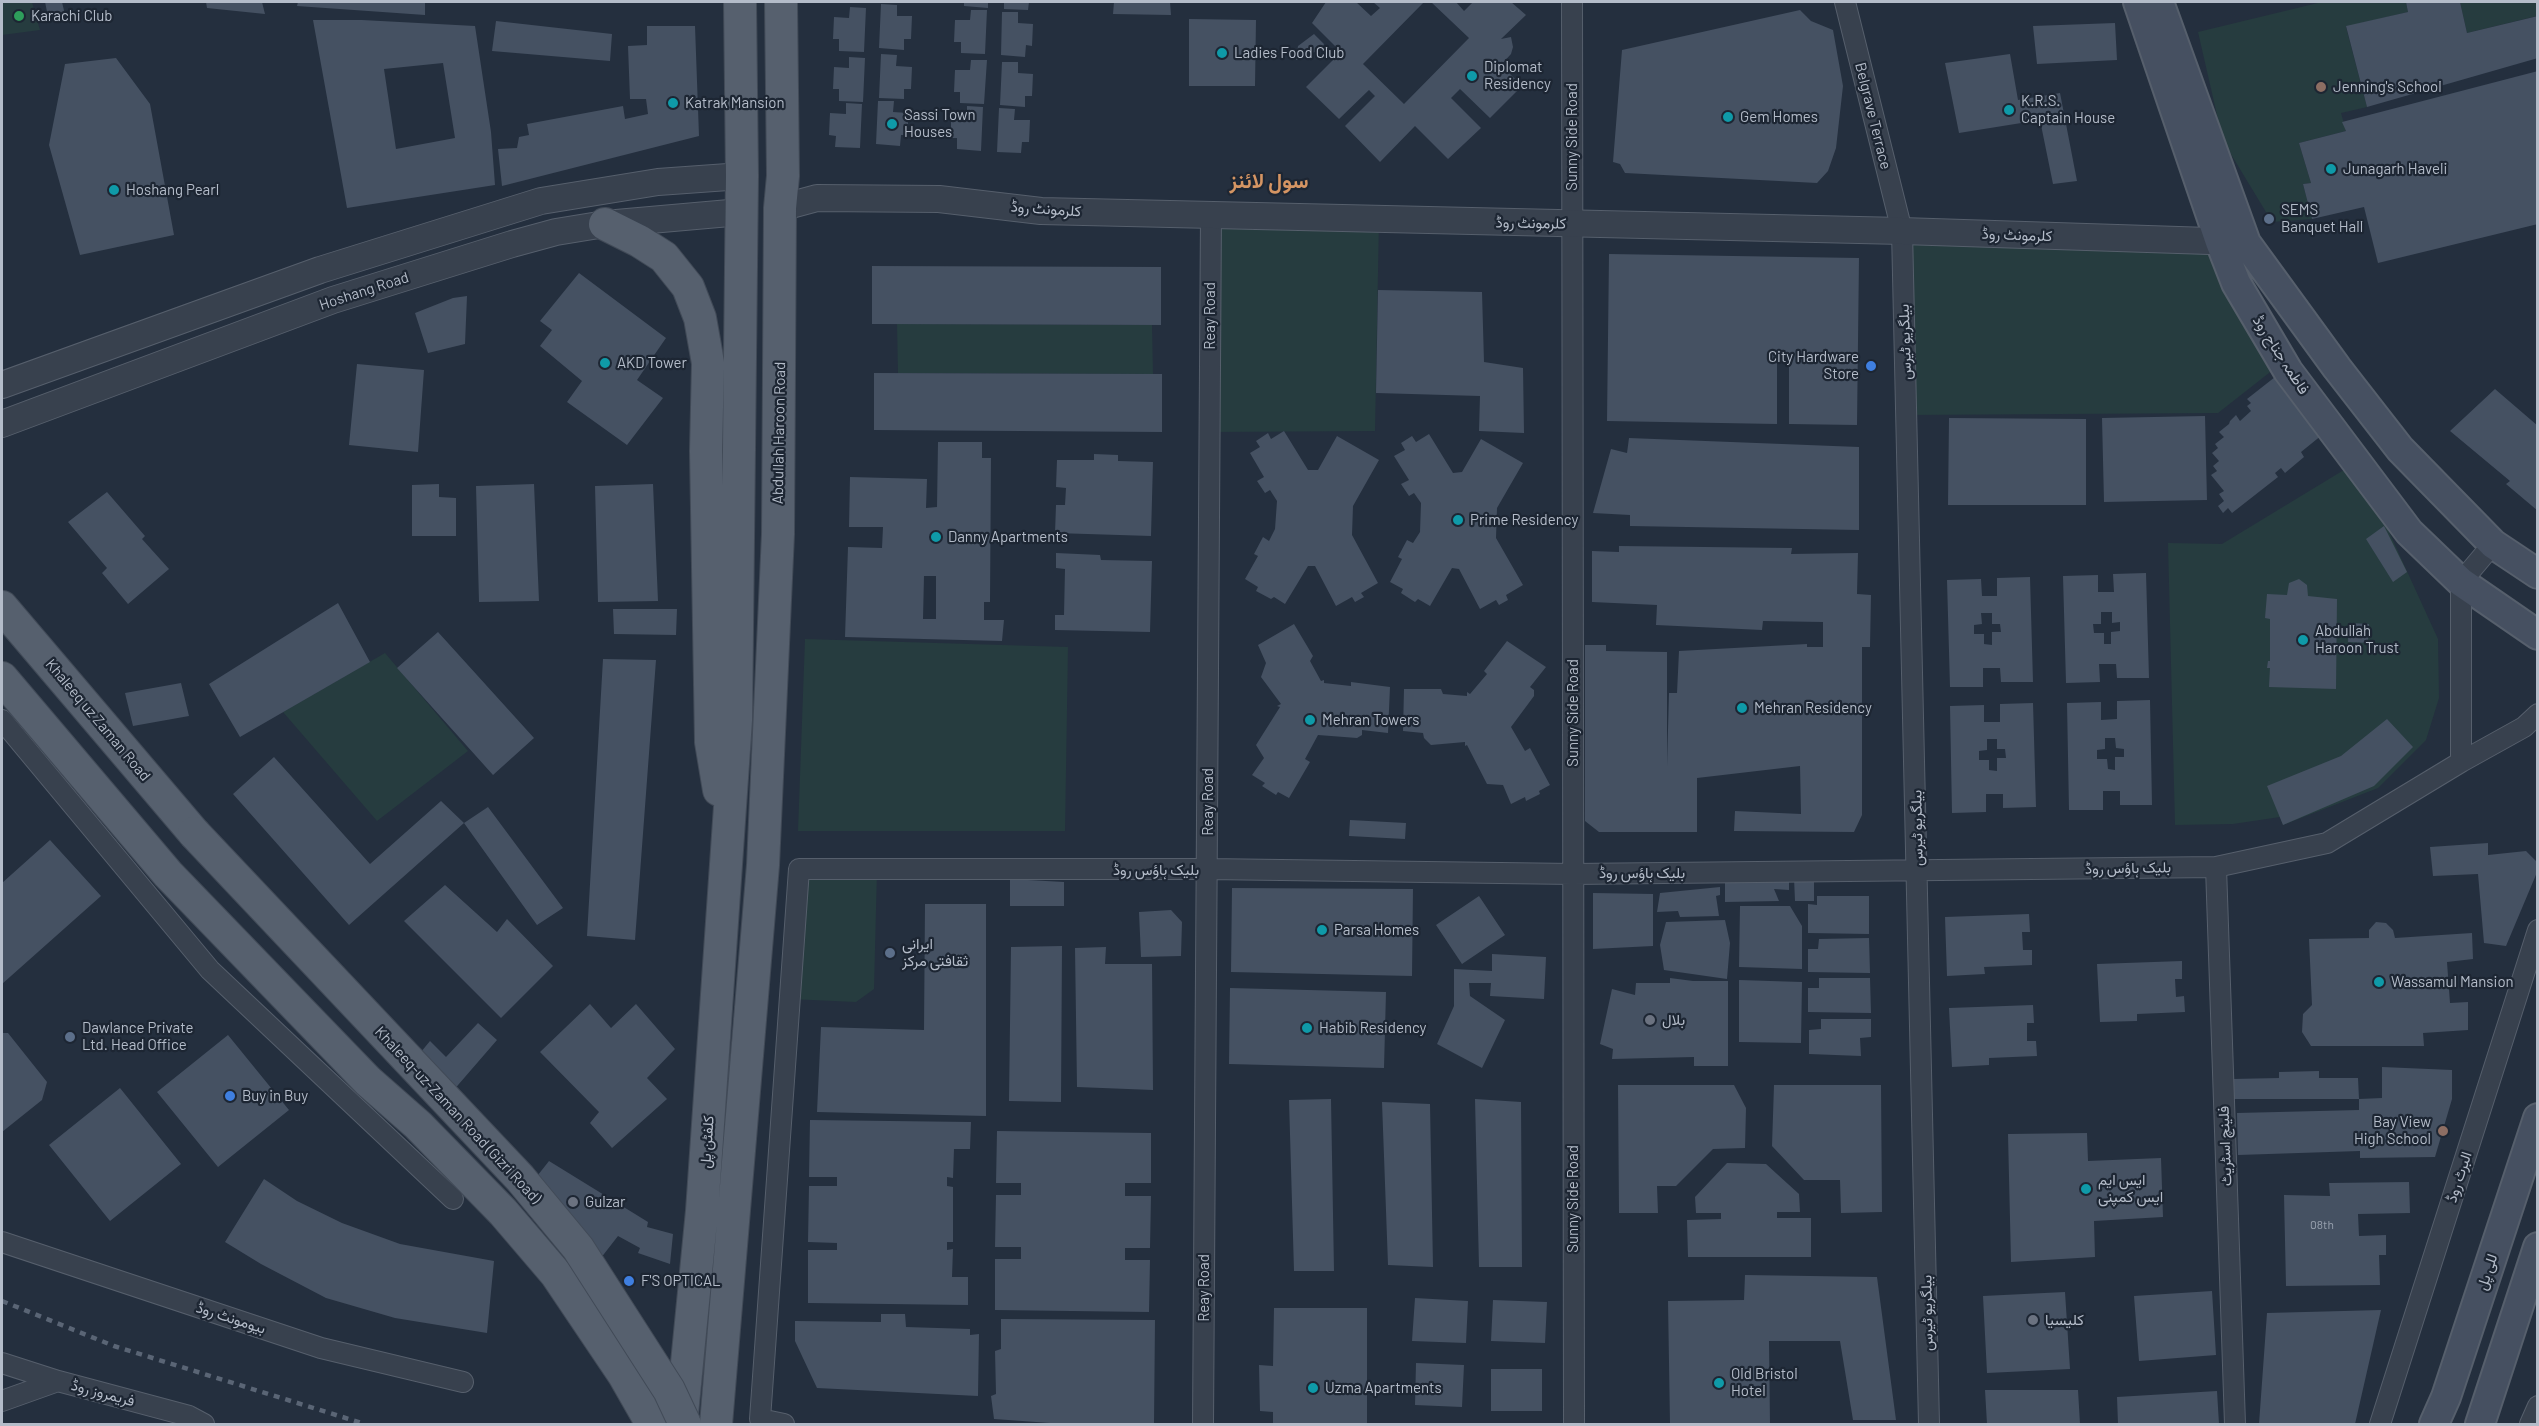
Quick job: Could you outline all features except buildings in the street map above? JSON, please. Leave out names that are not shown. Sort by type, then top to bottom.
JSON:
[{"type":"main road","points":[[728,850],[736,720],[742,176],[740,2]]},
{"type":"main road","name":"Abdullah Haroon Road","points":[[716,1425],[763,865],[778,534],[780,208],[783,176],[781,2]]},
{"type":"main road","name":"فاطمہ جناح روڈ","points":[[2138,2],[2233,242],[2400,448],[2493,544],[2538,574]]},
{"type":"main road","name":"فاطمہ جناح روڈ","points":[[2159,2],[2233,242],[2236,283],[2288,371],[2409,532],[2461,582],[2538,635]]},
{"type":"main road","points":[[605,224],[664,257],[688,287],[700,318],[708,363],[706,451],[711,742],[728,850]]},
{"type":"main road","name":"Khaleeq uz Zaman Road","points":[[2,607],[194,833]]},
{"type":"main road","points":[[2,678],[168,874],[368,1081],[418,1125],[503,1212],[556,1274],[624,1375],[652,1425]]},
{"type":"main road","name":"Khaleeq-uz-Zaman Road (Gizri Road)","points":[[194,833],[520,1178],[578,1248],[669,1390],[683,1425]]},
{"type":"main road","name":"کلفٹن پل","points":[[683,1425],[702,1211],[728,850]]},
{"type":"main road","name":"للی پل","points":[[2434,1425],[2446,1397],[2538,1118]]},
{"type":"main road","points":[[2480,1425],[2538,1247]]},
{"type":"street","name":"Sunny Side Road","points":[[1572,2],[1574,1425]]},
{"type":"street","name":"Belgrave Terrace","points":[[1845,2],[1902,231]]},
{"type":"street","points":[[2,385],[320,270],[541,201],[658,182],[742,176]]},
{"type":"street","points":[[783,176],[817,198]]},
{"type":"street","points":[[780,208],[817,198]]},
{"type":"street","name":"کلرمونٹ روڈ","points":[[817,198],[939,199],[1041,211],[1902,231],[2233,242]]},
{"type":"street","name":"Hoshang Road","points":[[2,424],[333,300],[512,244],[556,232],[605,224],[741,212]]},
{"type":"street","name":"Reay Road","points":[[1203,1425],[1211,215]]},
{"type":"street","name":"بیلگریو ٹیرس","points":[[1902,231],[1929,1425]]},
{"type":"street","points":[[2461,762],[2461,582],[2493,544]]},
{"type":"street","points":[[2,720],[210,970],[453,1199]]},
{"type":"street","name":"بلیک ہاؤس روڈ","points":[[784,1425],[760,1419],[799,869],[1208,869],[1573,874],[2216,867],[2327,843],[2461,762],[2533,726]]},
{"type":"street","name":"فلینچ اسٹریٹ","points":[[2216,867],[2235,1425]]},
{"type":"street","name":"البرٹ روڈ","points":[[2380,1425],[2538,930]]},
{"type":"street","name":"بیومونٹ روڈ","points":[[2,1242],[321,1347],[463,1382]]},
{"type":"street","name":"فریمروز روڈ","points":[[2,1362],[58,1381],[189,1416],[204,1425]]},
{"type":"street","points":[[2,1401],[58,1381]]},
{"type":"street","points":[[2530,1425],[2538,1407]]},
{"type":"green space","name":"Karachi Club","points":[[2,2],[32,2],[40,30],[2,35]]},
{"type":"green space","points":[[2322,2],[2406,2],[2408,12],[2346,27],[2367,107],[2341,113],[2346,131],[2299,143],[2311,183],[2303,184],[2312,219],[2272,222],[2223,141],[2198,32]]},
{"type":"green space","points":[[2460,2],[2537,2],[2537,16],[2467,33]]},
{"type":"green space","points":[[1211,215],[1379,219],[1375,431],[1210,432]]},
{"type":"green space","points":[[1905,234],[2220,242],[2283,362],[2218,413],[1907,415]]},
{"type":"green space","points":[[897,324],[1152,325],[1153,374],[898,373]]},
{"type":"green space","points":[[2357,462],[2438,639],[2439,698],[2426,740],[2378,788],[2283,825],[2280,817],[2233,824],[2175,825],[2168,543],[2222,544]]},
{"type":"green space","points":[[805,639],[1068,647],[1065,831],[798,831]]},
{"type":"green space","points":[[385,653],[468,751],[377,821],[283,712]]},
{"type":"green space","points":[[799,869],[877,870],[874,989],[856,1002],[790,999]]},
{"type":"railway","points":[[2,1301],[114,1346],[365,1424]]},
{"type":"place","name":"Karachi Club","points":[[19,16]]},
{"type":"place","name":"Ladies Food Club","points":[[1222,53]]},
{"type":"place","name":"Diplomat Residency","points":[[1472,76]]},
{"type":"place","name":"Jenning's School","points":[[2321,87]]},
{"type":"place","name":"Katrak Mansion","points":[[673,103]]},
{"type":"place","name":"K.R.S. Captain House","points":[[2009,110]]},
{"type":"place","name":"Gem Homes","points":[[1728,117]]},
{"type":"place","name":"Sassi Town Houses","points":[[892,124]]},
{"type":"place","name":"Junagarh Haveli","points":[[2331,169]]},
{"type":"place","name":"Hoshang Pearl","points":[[114,190]]},
{"type":"place","name":"SEMS Banquet Hall","points":[[2269,219]]},
{"type":"place","name":"AKD Tower","points":[[605,363]]},
{"type":"place","name":"City Hardware Store","points":[[1871,366]]},
{"type":"place","name":"Prime Residency","points":[[1458,520]]},
{"type":"place","name":"Danny Apartments","points":[[936,537]]},
{"type":"place","name":"Abdullah Haroon Trust","points":[[2303,640]]},
{"type":"place","name":"Mehran Residency","points":[[1742,708]]},
{"type":"place","name":"Mehran Towers","points":[[1310,720]]},
{"type":"place","name":"Parsa Homes","points":[[1322,930]]},
{"type":"place","name":"ایرانی ثقافتی مرکز","points":[[890,953]]},
{"type":"place","name":"Wassamul Mansion","points":[[2379,982]]},
{"type":"place","name":"بلال","points":[[1650,1020]]},
{"type":"place","name":"Habib Residency","points":[[1307,1028]]},
{"type":"place","name":"Dawlance Private Ltd. Head Office","points":[[70,1037]]},
{"type":"place","name":"Buy in Buy","points":[[230,1096]]},
{"type":"place","name":"Bay View High School","points":[[2443,1131]]},
{"type":"place","name":"ایس ایم ایس کمپنی","points":[[2086,1189]]},
{"type":"place","name":"Gulzar","points":[[573,1202]]},
{"type":"place","name":"F'S OPTICAL","points":[[629,1281]]},
{"type":"place","name":"کلیسیا","points":[[2033,1320]]},
{"type":"place","name":"Old Bristol Hotel","points":[[1719,1383]]},
{"type":"place","name":"Uzma Apartments","points":[[1313,1388]]},
{"type":"district","name":"سول لائنز","points":[[1269,181]]}]
